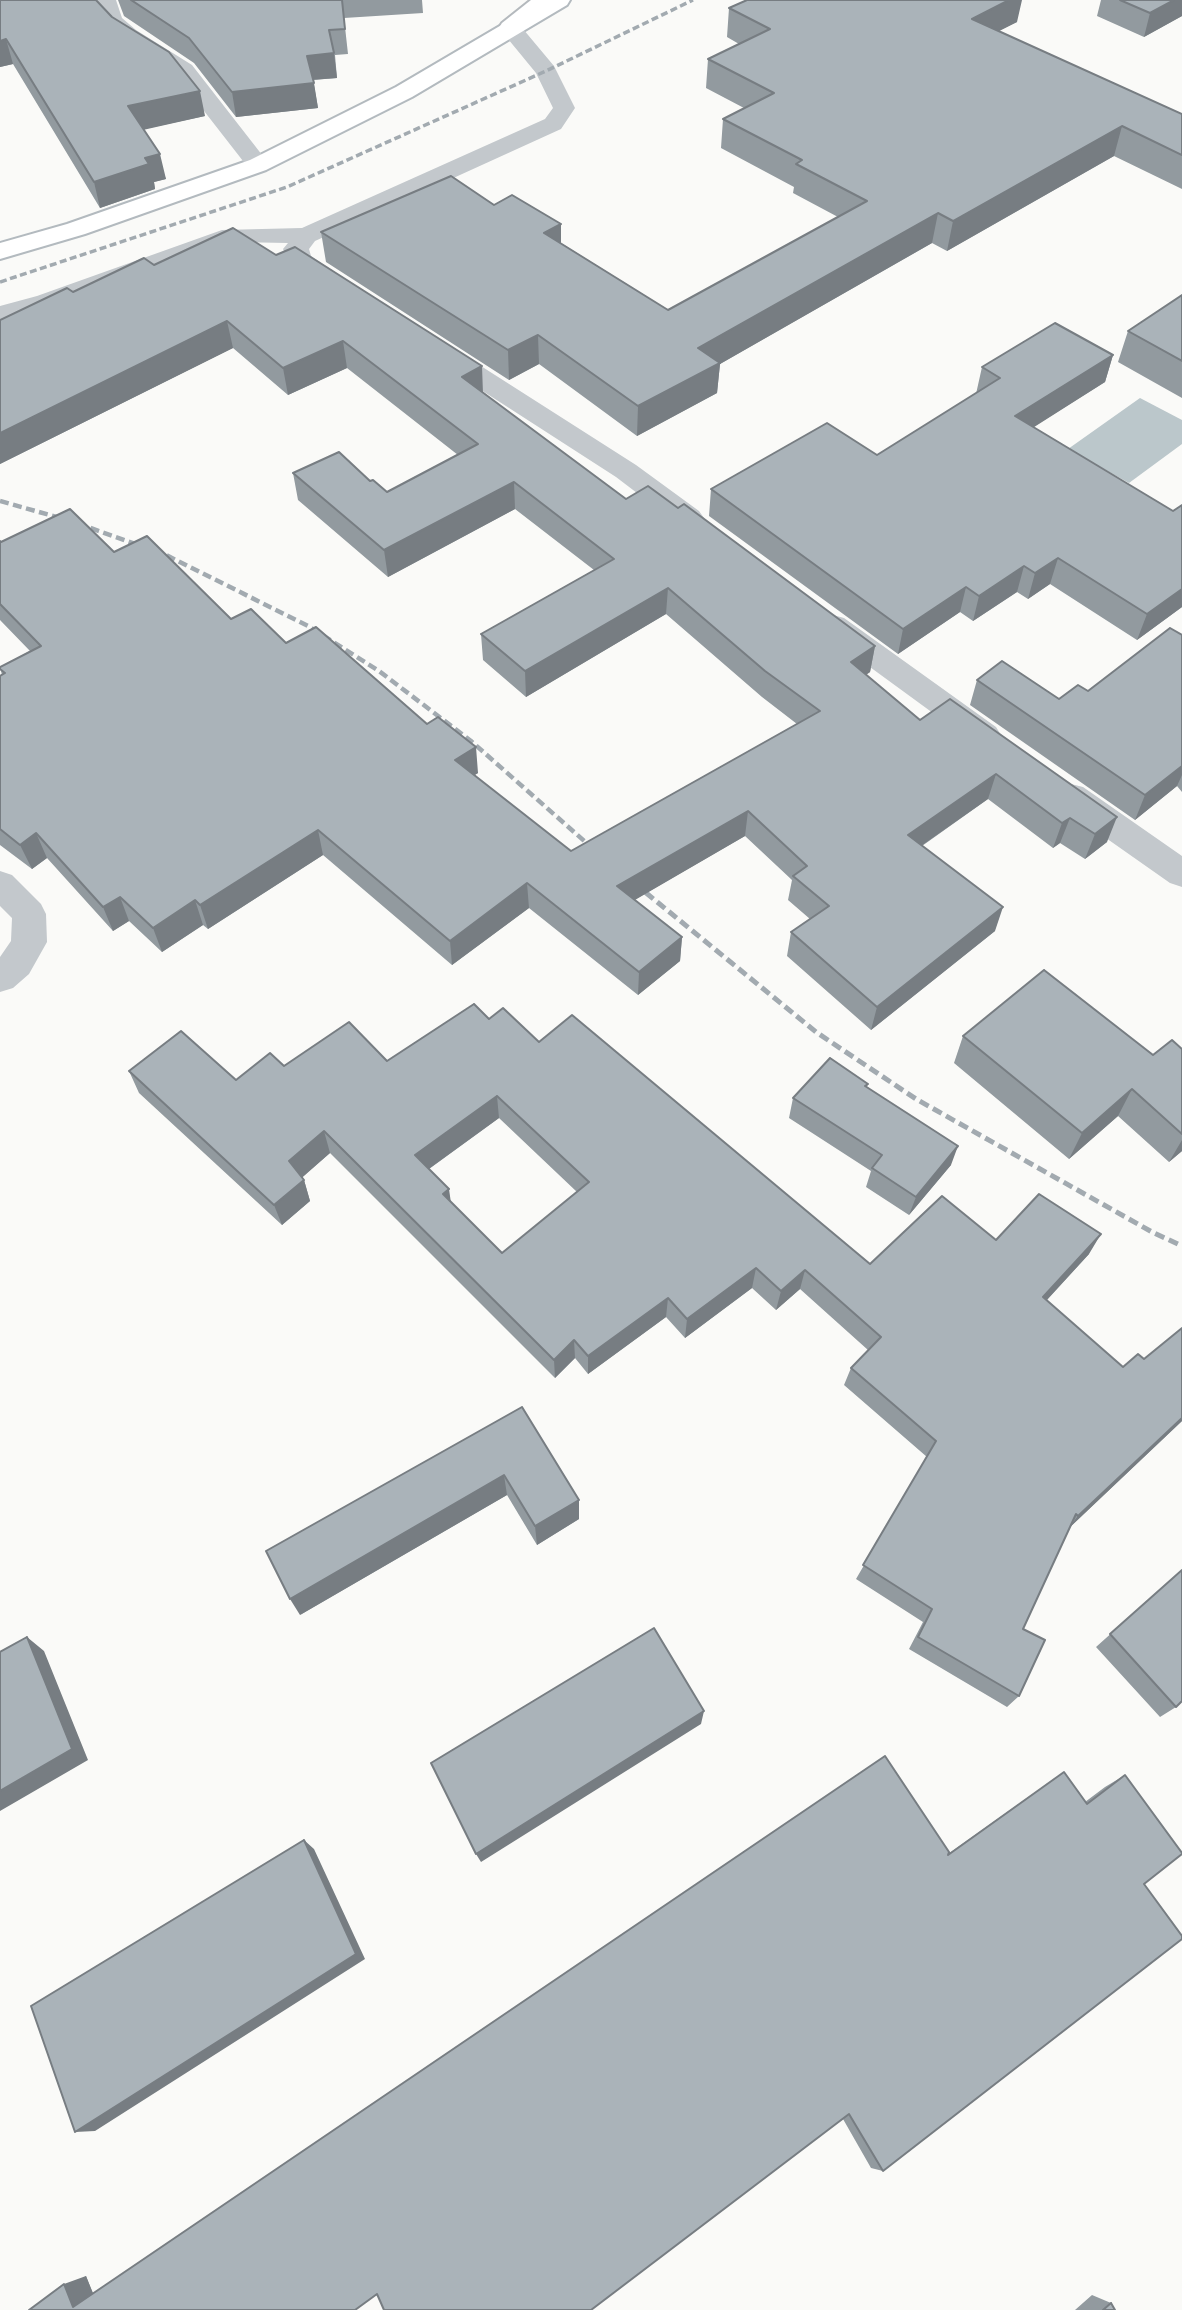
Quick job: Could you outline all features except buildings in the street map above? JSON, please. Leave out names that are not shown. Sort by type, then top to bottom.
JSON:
[{"type":"main road","points":[[510,28],[544,0]]},
{"type":"main road","points":[[0,251],[76,229],[258,165],[404,92],[559,0]]},
{"type":"street","points":[[105,0],[112,20],[128,35],[184,69],[258,165]]},
{"type":"street","points":[[0,314],[46,301],[231,235],[306,236],[553,124],[564,108],[545,71],[510,28]]},
{"type":"street","points":[[306,236],[296,249],[300,260],[351,293]]},
{"type":"street","points":[[419,338],[626,471],[714,537]]},
{"type":"street","points":[[813,611],[1002,748]]},
{"type":"street","points":[[1047,779],[1182,874]]},
{"type":"street","points":[[0,884],[29,914],[29,942],[16,964],[0,978]]},
{"type":"shaded area","points":[[1140,398],[1182,420],[1182,444],[1129,483],[1068,449]]},
{"type":"railway","points":[[0,282],[287,187],[546,71],[693,0]]},
{"type":"railway","points":[[0,501],[71,521],[166,555],[308,626],[379,671],[471,741],[599,854]]},
{"type":"railway","points":[[631,881],[636,885]]},
{"type":"railway","points":[[634,883],[816,1032],[916,1099],[1152,1232],[1182,1246]]}]
